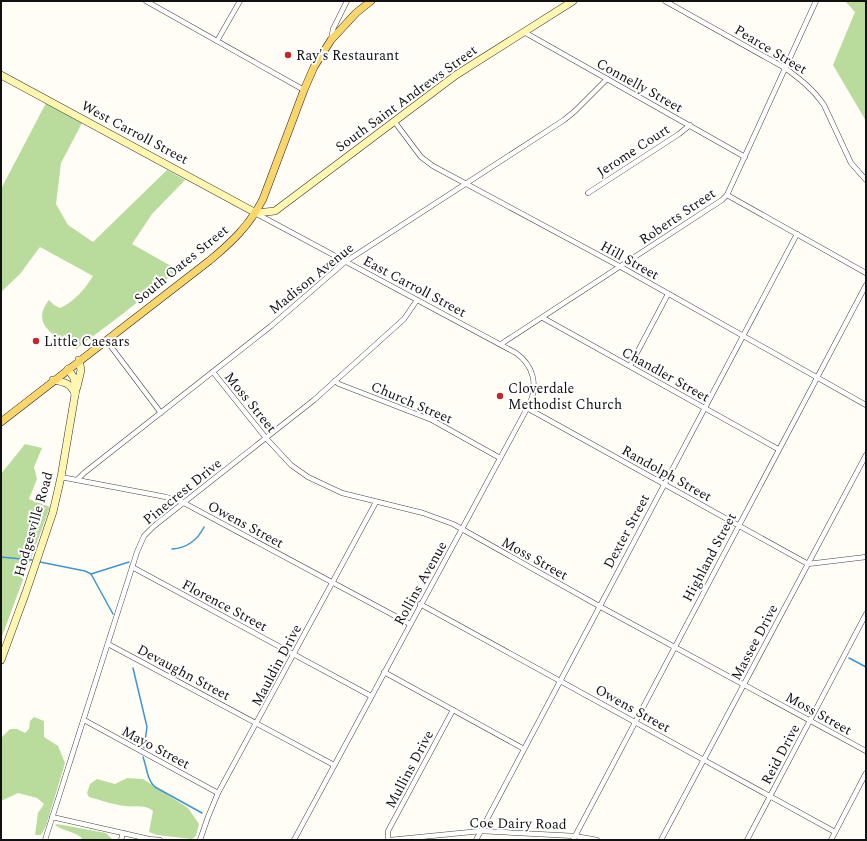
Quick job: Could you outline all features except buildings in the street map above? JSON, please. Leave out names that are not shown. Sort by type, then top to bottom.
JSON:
[{"type":"main road","name":"South Oates Street","points":[[1,422],[228,245],[244,228],[256,213],[268,188],[314,67],[331,40],[356,13],[371,1]]},
{"type":"street","points":[[146,1],[304,90]]},
{"type":"street","points":[[217,41],[240,1]]},
{"type":"street","points":[[331,40],[333,29],[347,1]]},
{"type":"street","name":"South Saint Andrews Street","points":[[256,213],[275,211],[456,75],[573,1]]},
{"type":"street","name":"Pearce Street","points":[[665,1],[785,68],[803,81],[821,101],[829,114],[851,163],[866,180]]},
{"type":"street","name":"Roberts Street","points":[[501,344],[718,204],[727,194],[745,157],[816,1]]},
{"type":"street","name":"Connelly Street","points":[[524,32],[745,157]]},
{"type":"street","name":"West Carroll Street","points":[[1,75],[256,213]]},
{"type":"street","name":"Madison Avenue","points":[[77,480],[295,306],[346,262],[564,120],[607,79]]},
{"type":"street","name":"Hill Street","points":[[394,121],[426,162],[621,267],[866,405]]},
{"type":"street","name":"Jerome Court","points":[[588,193],[679,134],[690,125]]},
{"type":"street","points":[[727,194],[866,273]]},
{"type":"street","name":"East Carroll Street","points":[[256,213],[501,344]]},
{"type":"street","name":"Dexter Street","points":[[476,840],[797,234]]},
{"type":"street","name":"Highland Street","points":[[574,838],[778,449],[866,285]]},
{"type":"street","points":[[630,366],[668,294]]},
{"type":"street","name":"Pinecrest Drive","points":[[45,840],[136,552],[144,536],[154,526],[314,400],[404,319],[417,300]]},
{"type":"street","name":"Chandler Street","points":[[543,318],[778,449]]},
{"type":"street","points":[[106,340],[161,413]]},
{"type":"street","name":"Rollins Avenue","points":[[294,840],[534,393],[532,372],[527,363],[520,356],[501,344]]},
{"type":"street","name":"Hodgesville Road","points":[[1,660],[48,529],[61,477],[81,370],[80,360]]},
{"type":"street","points":[[68,369],[74,378],[76,392]]},
{"type":"street","name":"Moss Street","points":[[213,372],[266,438],[291,465],[308,477],[342,493],[433,516],[461,529],[866,752]]},
{"type":"street","points":[[53,380],[71,386],[76,392]]},
{"type":"street","name":"Church Street","points":[[335,380],[340,384],[432,420],[500,458]]},
{"type":"street","name":"Randolph Street","points":[[527,408],[808,564]]},
{"type":"street","name":"Massee Drive","points":[[661,840],[866,454]]},
{"type":"street","name":"Owens Street","points":[[61,477],[166,497],[184,503],[410,624]]},
{"type":"street","name":"Mauldin Drive","points":[[200,840],[218,793],[257,724],[376,502]]},
{"type":"street","points":[[808,564],[866,557]]},
{"type":"street","name":"Florence Street","points":[[132,567],[371,696]]},
{"type":"street","name":"Owens Street","points":[[420,604],[835,832]]},
{"type":"street","name":"Reid Drive","points":[[747,840],[866,614]]},
{"type":"street","name":"Devaughn Street","points":[[108,644],[334,765]]},
{"type":"street","points":[[384,672],[524,749]]},
{"type":"street","name":"Mullins Drive","points":[[389,840],[388,831],[453,710]]},
{"type":"street","name":"Mayo Street","points":[[84,720],[218,793]]},
{"type":"street","points":[[831,840],[866,774]]},
{"type":"street","points":[[52,817],[160,840]]},
{"type":"street","name":"Coe Dairy Road","points":[[389,840],[481,831],[598,840]]},
{"type":"street","points":[[121,840],[123,833]]},
{"type":"green space","points":[[845,1],[866,1],[866,121],[833,65],[855,12]]},
{"type":"green space","points":[[46,103],[82,123],[61,163],[56,204],[68,225],[93,242],[167,170],[185,180],[152,214],[132,244],[178,270],[76,349],[54,335],[44,324],[42,317],[49,300],[60,308],[75,298],[87,286],[93,276],[40,247],[20,274],[1,292],[1,189]]},
{"type":"green space","points":[[25,444],[42,448],[34,467],[37,479],[29,499],[50,507],[1,639],[1,474]]},
{"type":"green space","points":[[34,717],[44,721],[44,737],[58,746],[65,763],[46,826],[41,835],[35,835],[38,813],[44,804],[37,798],[18,793],[1,801],[1,738],[10,729],[17,729],[25,733],[29,729],[30,721]]},
{"type":"green space","points":[[127,778],[143,779],[188,808],[199,824],[196,836],[192,839],[157,835],[149,832],[153,811],[147,807],[112,804],[89,797],[87,793],[90,784],[97,779],[115,784]]},
{"type":"green space","points":[[57,824],[106,833],[113,840],[83,840],[74,833],[55,825]]},
{"type":"waterway","points":[[172,549],[191,543],[195,540],[204,527]]},
{"type":"waterway","points":[[1,557],[32,560]]},
{"type":"waterway","points":[[40,562],[85,571],[91,574],[113,614]]},
{"type":"waterway","points":[[91,574],[129,562]]},
{"type":"waterway","points":[[849,658],[866,667]]},
{"type":"waterway","points":[[133,668],[147,727],[144,748]]},
{"type":"waterway","points":[[143,757],[149,777],[155,787],[202,813]]},
{"type":"place","name":"Ray's Restaurant","points":[[288,55]]},
{"type":"place","name":"Little Caesars","points":[[36,341]]},
{"type":"place","name":"Cloverdale Methodist Church","points":[[500,396]]}]
